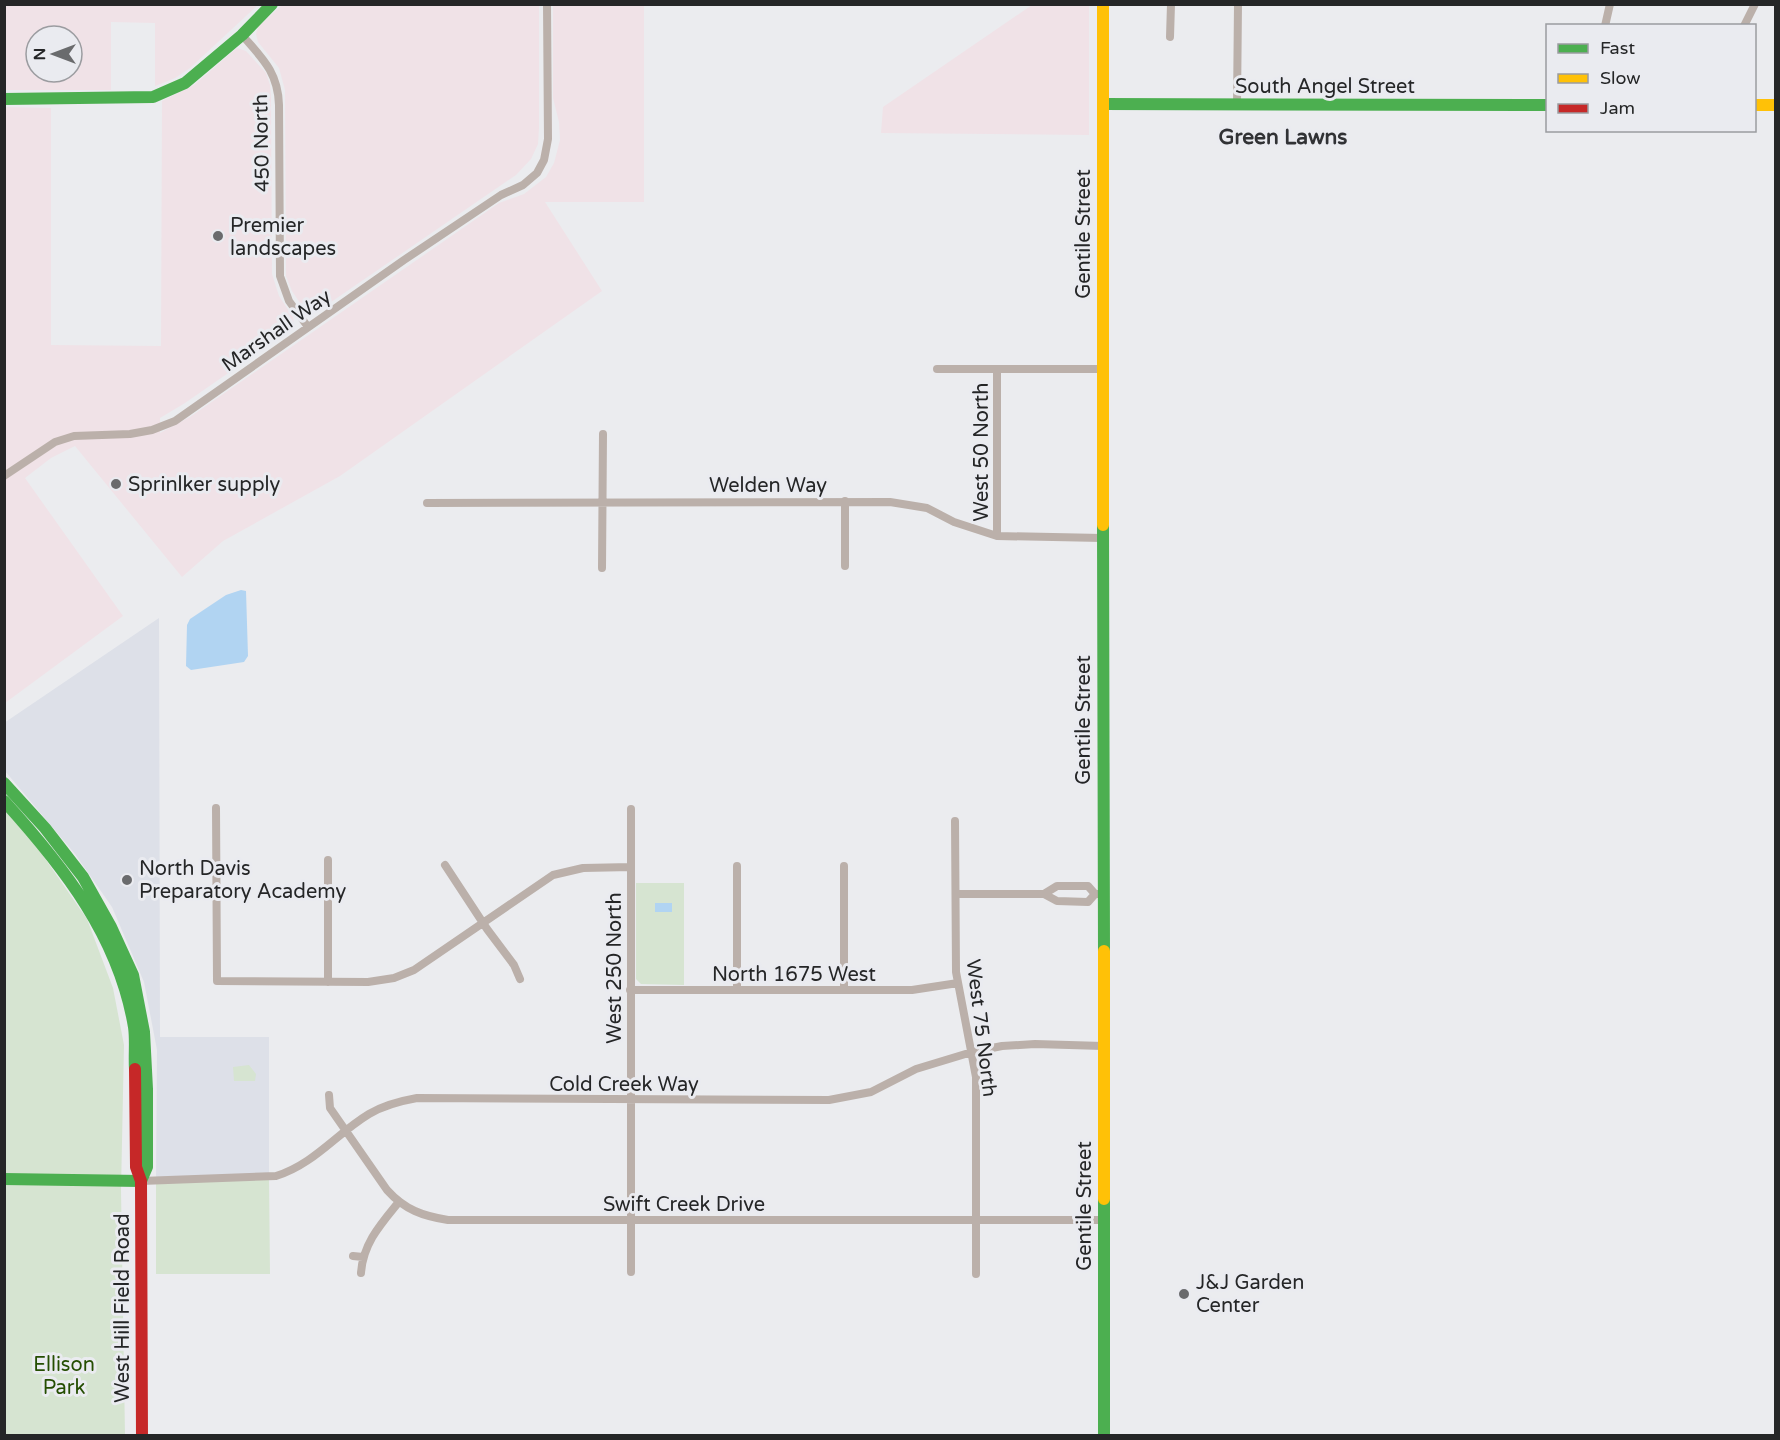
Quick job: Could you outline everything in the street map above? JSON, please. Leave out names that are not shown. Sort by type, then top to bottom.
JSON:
[{"type":"main road","points":[[4,99],[153,97],[185,83],[242,35],[272,4]]},
{"type":"main road","name":"Gentile Street","points":[[1103,4],[1099,894],[1103,1046],[1104,1436]]},
{"type":"main road","name":"South Angel Street","points":[[1103,104],[1546,105]]},
{"type":"main road","points":[[1756,105],[1776,105]]},
{"type":"main road","name":"West Hill Field Road","points":[[4,783],[45,828],[83,877],[111,927],[133,975],[144,1032],[147,1089],[147,1167],[141,1181]]},
{"type":"main road","name":"West Hill Field Road","points":[[4,801],[35,835],[73,883],[102,930],[122,977],[134,1029],[136,1167],[141,1181],[142,1436]]},
{"type":"main road","points":[[4,1179],[141,1181]]},
{"type":"street","name":"Marshall Way","points":[[4,476],[55,442],[74,436],[130,434],[176,422],[308,327],[501,195],[523,185],[537,172],[544,160],[548,140],[548,4]]},
{"type":"street","points":[[1170,37],[1171,4]]},
{"type":"street","points":[[1237,105],[1238,4]]},
{"type":"street","points":[[1605,24],[1610,4]]},
{"type":"street","points":[[1745,24],[1755,4]]},
{"type":"street","name":"450 North","points":[[242,35],[269,66],[276,81],[279,105],[280,276],[289,301],[308,327]]},
{"type":"street","points":[[937,369],[1103,369]]},
{"type":"street","name":"West 50 North","points":[[997,369],[997,536]]},
{"type":"street","points":[[602,568],[603,434]]},
{"type":"street","points":[[845,501],[845,566]]},
{"type":"street","name":"Welden Way","points":[[427,503],[890,502],[927,508],[954,522],[997,536],[1102,538]]},
{"type":"street","points":[[216,808],[218,981],[368,982],[394,978],[414,970],[553,876],[584,868],[631,867]]},
{"type":"street","name":"West 250 North","points":[[631,809],[631,1272]]},
{"type":"street","name":"West 75 North","points":[[955,821],[958,983],[976,1077],[976,1274]]},
{"type":"street","points":[[328,860],[328,982]]},
{"type":"street","points":[[445,865],[514,965],[520,980]]},
{"type":"street","points":[[737,866],[737,990]]},
{"type":"street","points":[[844,866],[844,990]]},
{"type":"street","points":[[956,894],[1044,894],[1057,901],[1088,902],[1099,894],[1088,886],[1057,886],[1044,894]]},
{"type":"street","name":"North 1675 West","points":[[630,990],[912,990],[958,983]]},
{"type":"street","name":"Cold Creek Way","points":[[141,1181],[276,1176],[305,1164],[369,1113],[396,1102],[417,1098],[630,1101],[829,1100],[870,1092],[916,1069],[972,1052],[1002,1046],[1035,1044],[1103,1046]]},
{"type":"street","name":"Swift Creek Drive","points":[[329,1095],[330,1108],[398,1203],[414,1212],[448,1220],[1103,1220]]},
{"type":"street","points":[[362,1273],[358,1257],[398,1203]]},
{"type":"shaded area","points":[[5,4],[258,4],[190,68],[175,78],[155,86],[155,23],[111,22],[111,90],[5,90]]},
{"type":"shaded area","points":[[282,5],[539,5],[539,128],[538,144],[531,159],[516,175],[313,313],[304,309],[292,291],[286,276],[285,90],[279,68],[258,42],[256,34],[258,27]]},
{"type":"shaded area","points":[[553,5],[644,5],[644,202],[545,202],[602,291],[340,476],[223,541],[182,577],[75,446],[51,458],[25,478],[123,616],[5,703],[5,107],[51,108],[51,345],[161,346],[162,101],[194,85],[237,48],[246,51],[266,73],[271,97],[272,274],[279,296],[293,317],[294,326],[160,418],[160,433],[190,417],[499,203],[524,194],[546,177],[554,163],[560,140],[559,122],[553,98]]},
{"type":"shaded area","points":[[1032,5],[1089,5],[1089,135],[881,133],[883,107]]},
{"type":"shaded area","name":"North Davis Preparatory Academy","points":[[159,618],[160,1037],[269,1037],[269,1177],[156,1181],[157,1050],[144,982],[112,907],[75,854],[5,771],[4,723]]},
{"type":"green space","name":"Ellison Park","points":[[4,810],[35,844],[87,919],[113,988],[124,1045],[121,1190],[125,1435],[5,1435]]},
{"type":"green space","points":[[636,883],[684,883],[684,985],[641,984],[636,979]]},
{"type":"green space","points":[[249,1065],[256,1074],[255,1081],[234,1081],[233,1067]]},
{"type":"green space","points":[[269,1177],[270,1274],[156,1274],[156,1181]]},
{"type":"water","points":[[241,590],[246,591],[248,656],[244,662],[191,670],[186,666],[187,625],[190,619],[226,595]]},
{"type":"water","points":[[655,903],[672,903],[672,912],[655,912]]},
{"type":"traffic: fast","points":[[4,99],[153,97],[185,83],[242,35],[272,4]]},
{"type":"traffic: fast","points":[[1103,104],[1546,105]]},
{"type":"traffic: fast","points":[[1103,525],[1104,951]]},
{"type":"traffic: fast","points":[[4,783],[45,828],[83,877],[111,927],[133,975],[144,1032],[147,1089],[147,1167],[141,1181]]},
{"type":"traffic: fast","points":[[4,801],[68,878],[102,933],[127,994],[134,1027],[135,1069]]},
{"type":"traffic: fast","points":[[4,1179],[141,1181]]},
{"type":"traffic: fast","points":[[1104,1199],[1104,1436]]},
{"type":"traffic: slow","points":[[1103,4],[1103,525]]},
{"type":"traffic: slow","points":[[1756,105],[1776,105]]},
{"type":"traffic: slow","points":[[1104,951],[1104,1199]]},
{"type":"traffic: jam","points":[[135,1069],[136,1167],[141,1181],[142,1436]]},
{"type":"place","name":"Premier landscapes","points":[[218,236]]},
{"type":"place","name":"Sprinlker supply","points":[[116,484]]},
{"type":"place","name":"North Davis Preparatory Academy","points":[[127,880]]},
{"type":"place","name":"J&J Garden Center","points":[[1184,1294]]},
{"type":"district","name":"Green Lawns","points":[[1283,137]]}]
